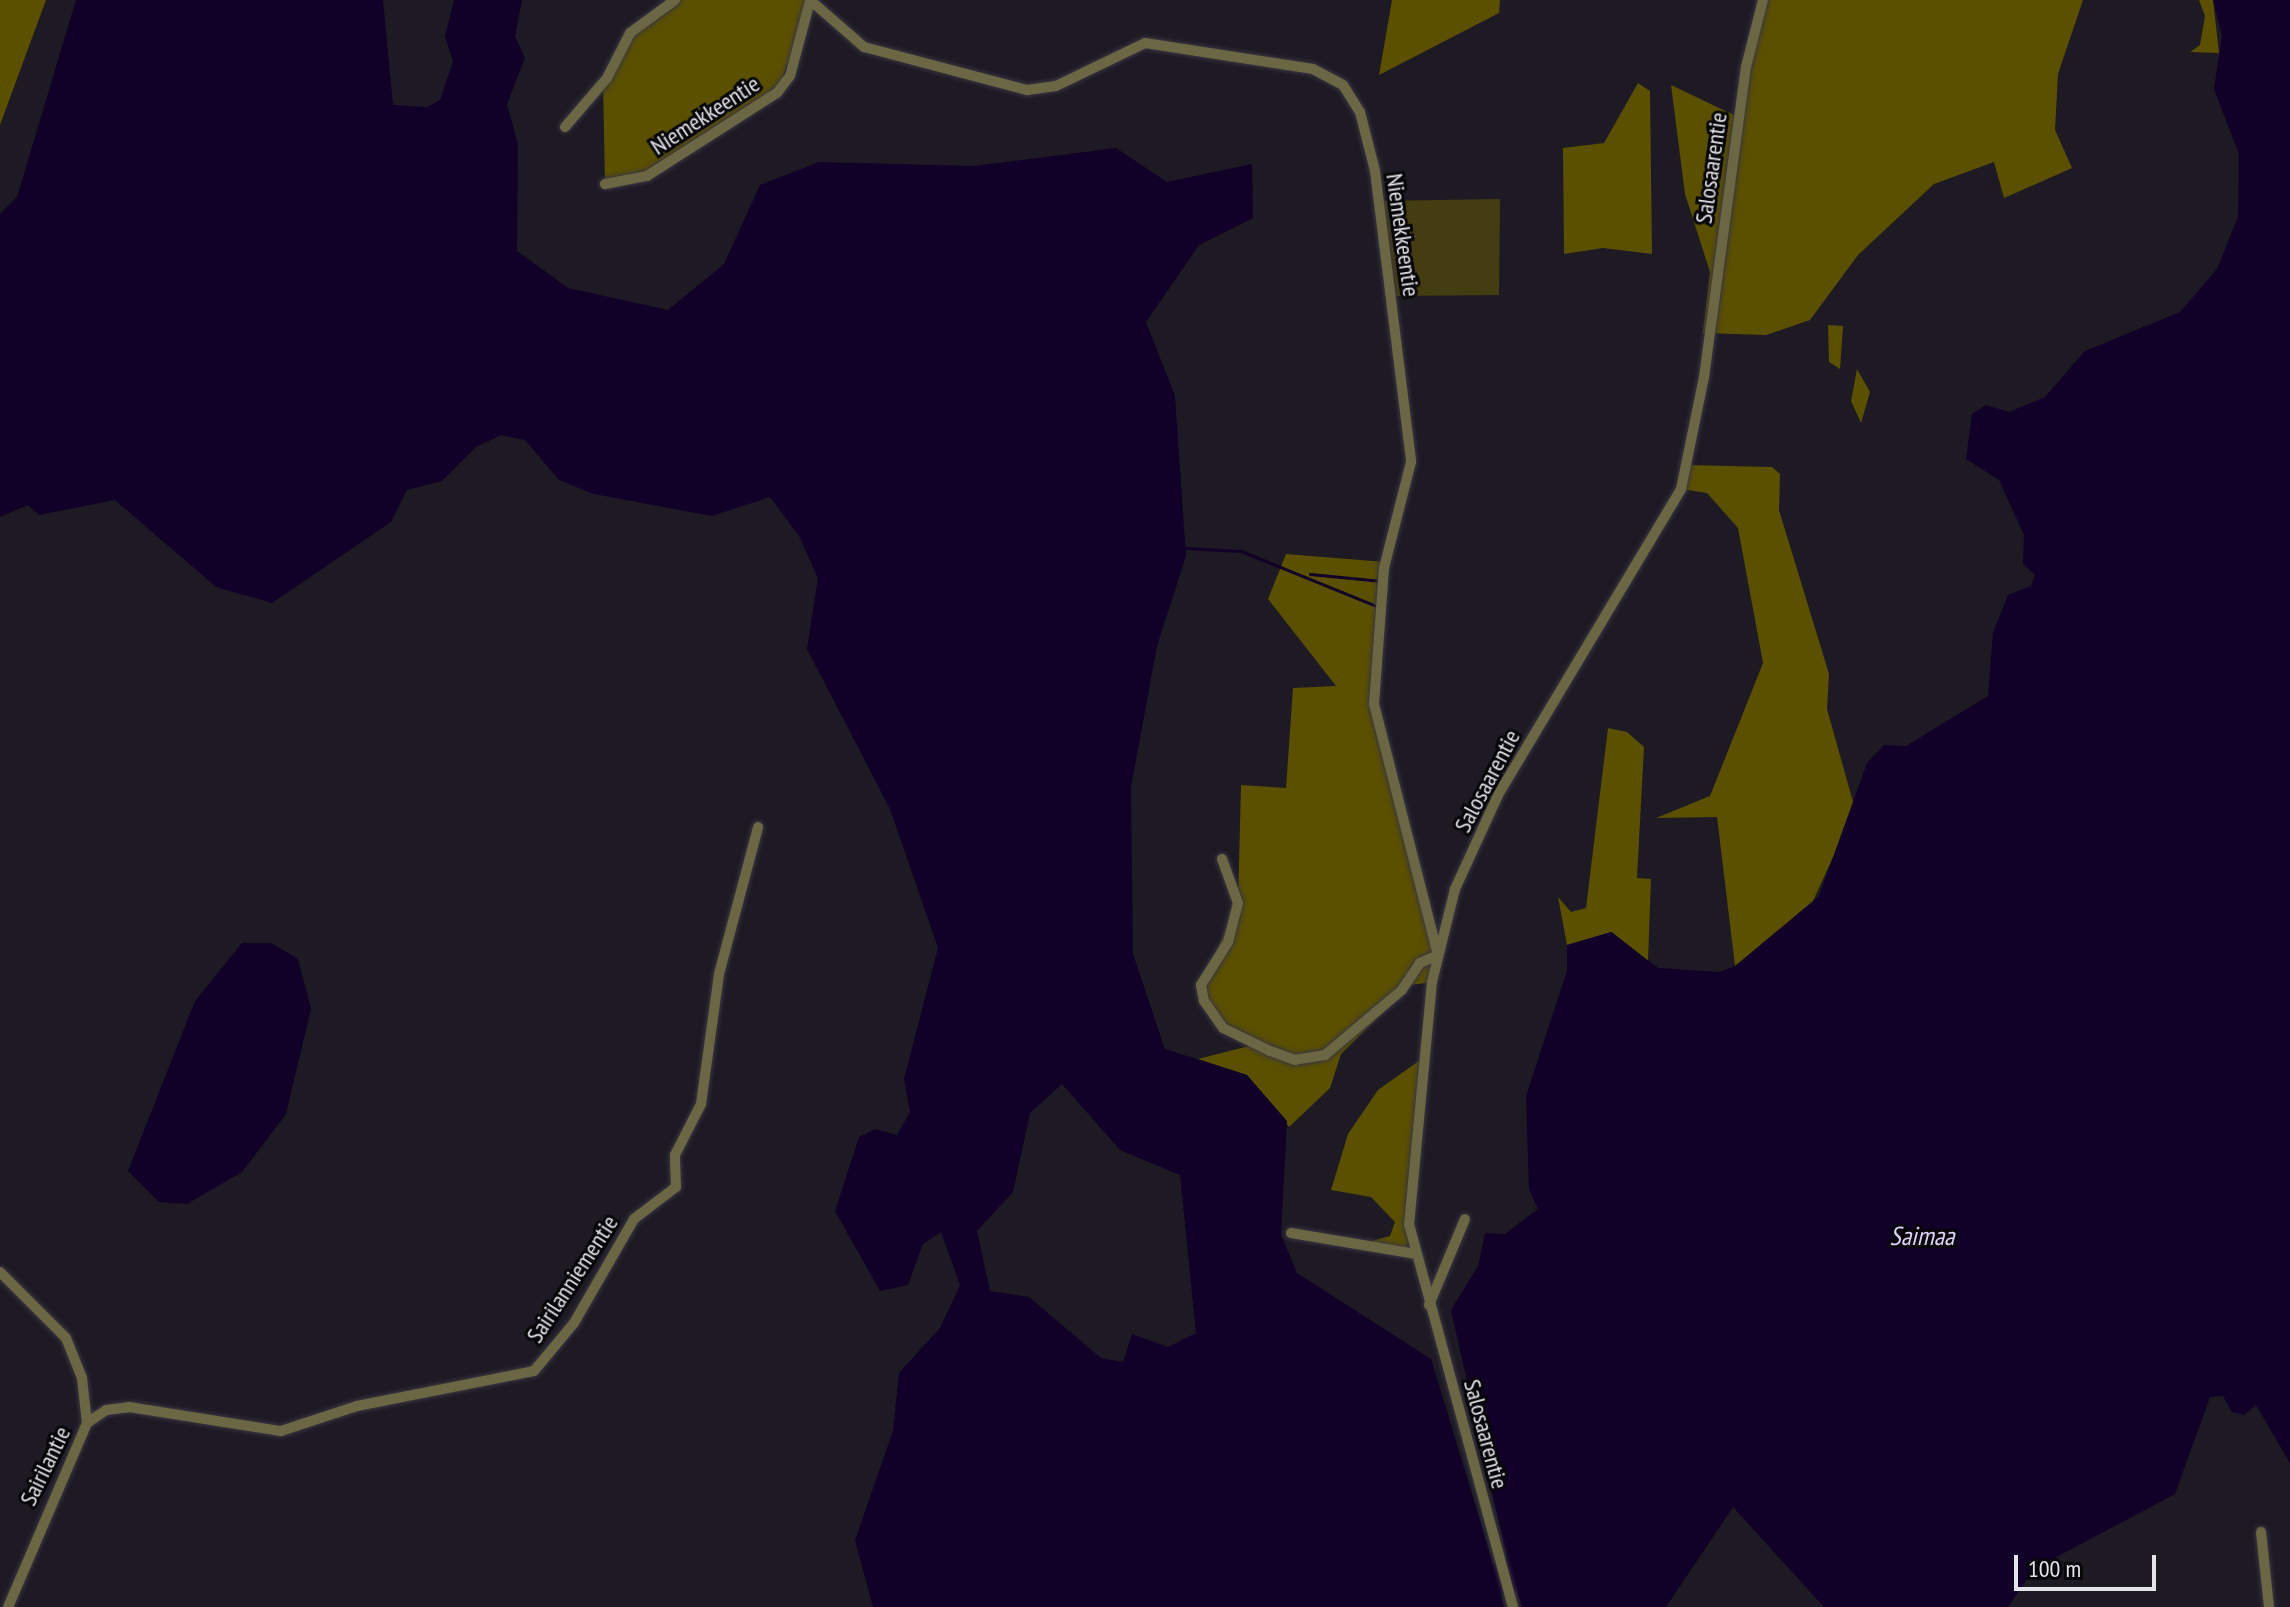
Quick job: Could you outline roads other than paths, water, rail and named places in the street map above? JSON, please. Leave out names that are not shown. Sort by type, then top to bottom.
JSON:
[{"type":"street","points":[[565,127],[607,78],[630,33],[675,0]]},
{"type":"street","name":"Niemekkeentie","points":[[605,184],[647,176],[777,93],[790,76],[810,0],[864,47],[1027,90],[1056,86],[1145,43],[1313,69],[1343,85],[1355,103],[1375,171],[1411,462],[1384,568],[1374,704],[1438,955]]},
{"type":"street","name":"Salosaarentie","points":[[1511,1601],[1429,1305],[1416,1254],[1410,1211],[1438,955],[1455,889],[1498,795],[1681,489],[1704,377],[1746,67],[1763,0]]},
{"type":"street","name":"Sairilanniementie","points":[[87,1423],[106,1410],[129,1407],[281,1431],[357,1406],[534,1371],[574,1323],[634,1219],[676,1187],[675,1155],[701,1104],[719,974],[758,827]]},
{"type":"street","points":[[1222,859],[1238,903],[1228,942],[1201,985],[1204,1001],[1223,1028],[1270,1051],[1295,1060],[1325,1055],[1402,990],[1420,963],[1438,955]]},
{"type":"street","points":[[1429,1305],[1465,1219]]},
{"type":"street","points":[[1291,1233],[1416,1254]]},
{"type":"street","name":"Sairilantie","points":[[0,1272],[66,1338],[82,1378],[87,1423],[8,1607]]},
{"type":"street","points":[[2261,1532],[2269,1607]]},
{"type":"water","name":"Saimaa","points":[[76,0],[383,0],[393,105],[427,107],[440,100],[453,61],[445,37],[454,0],[522,0],[515,37],[525,58],[507,104],[518,145],[517,251],[568,288],[668,310],[724,264],[760,185],[819,162],[974,166],[1116,148],[1167,182],[1252,164],[1253,218],[1199,245],[1146,322],[1175,396],[1186,556],[1157,646],[1131,787],[1133,954],[1165,1049],[1247,1075],[1287,1121],[1281,1235],[1297,1273],[1431,1359],[1493,1563],[1507,1559],[1451,1310],[1478,1266],[1485,1233],[1505,1234],[1538,1209],[1529,1189],[1526,1096],[1567,971],[1567,945],[1611,932],[1658,968],[1719,972],[1735,966],[1819,896],[1867,763],[1884,745],[1906,746],[1988,696],[1993,633],[2008,595],[2031,586],[2035,575],[2023,564],[2024,535],[1999,480],[1966,459],[1972,414],[1986,405],[2009,412],[2045,397],[2085,351],[2180,312],[2217,269],[2238,217],[2239,154],[2214,89],[2222,36],[2213,0],[2290,0],[2290,1463],[2256,1405],[2244,1415],[2232,1412],[2223,1396],[2210,1397],[2175,1494],[2034,1569],[2008,1607],[1824,1607],[1733,1507],[1666,1607],[1522,1607],[1516,1590],[1501,1594],[1504,1607],[873,1607],[855,1540],[893,1431],[899,1373],[940,1328],[960,1285],[941,1232],[923,1244],[908,1285],[880,1291],[835,1211],[859,1137],[875,1129],[897,1135],[910,1112],[904,1079],[938,948],[890,809],[807,649],[818,578],[799,536],[770,497],[712,516],[594,494],[559,480],[525,440],[501,435],[476,447],[442,481],[407,490],[391,522],[272,603],[216,587],[115,500],[39,515],[28,505],[0,517],[0,214],[17,197]],"holes":[[[1062,1084],[1120,1150],[1180,1175],[1196,1333],[1168,1347],[1132,1334],[1123,1362],[1101,1358],[1029,1297],[990,1291],[977,1231],[1013,1192],[1030,1113]]]},
{"type":"water","points":[[242,943],[271,943],[298,959],[311,1009],[286,1114],[242,1172],[187,1204],[159,1202],[128,1171],[195,1001]]},
{"type":"waterway","points":[[1185,548],[1241,551],[1379,607]]},
{"type":"waterway","points":[[1310,574],[1382,581]]}]
